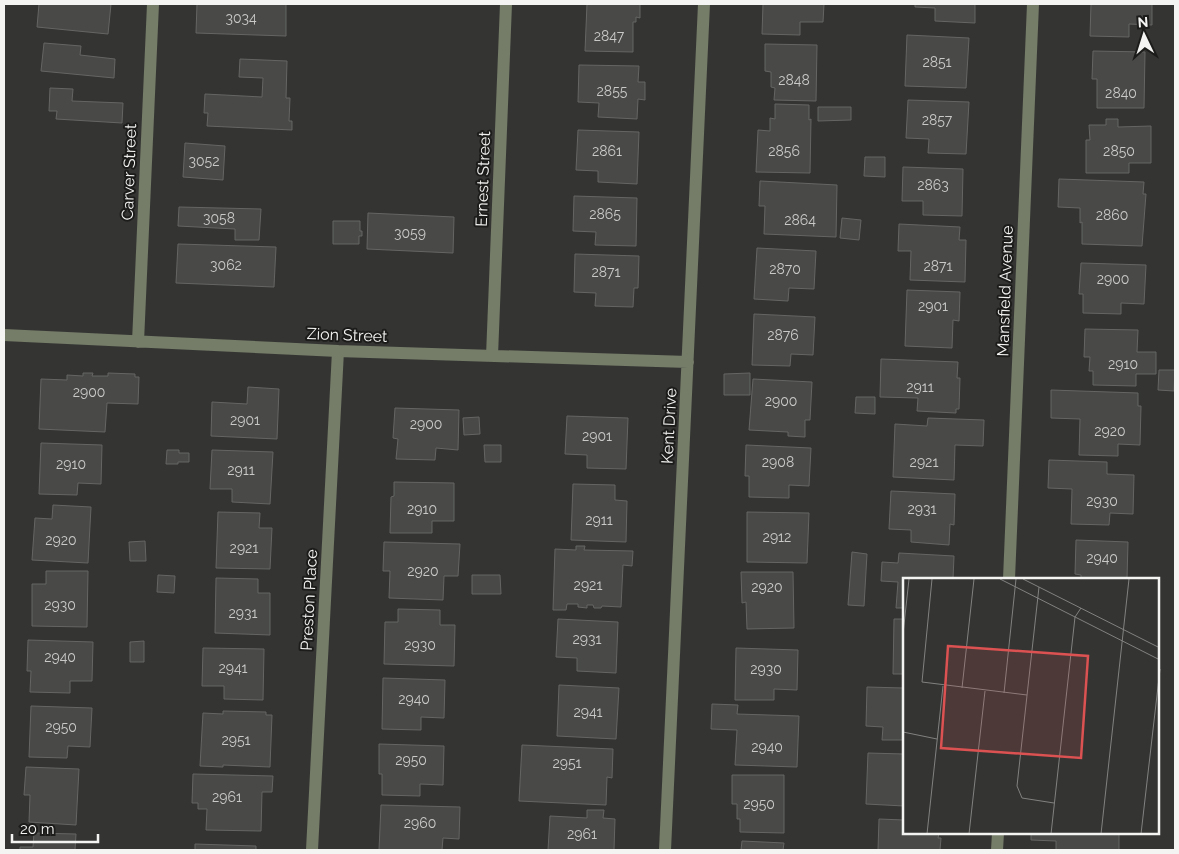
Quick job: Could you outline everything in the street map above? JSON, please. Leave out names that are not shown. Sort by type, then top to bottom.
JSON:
[{"type":"street","name":"Carver Street","points":[[138,342],[152,4]]},
{"type":"street","name":"Ernest Street","points":[[492,356],[506,4]]},
{"type":"street","name":"Kent Drive","points":[[665,850],[704,4]]},
{"type":"street","name":"Mansfield Avenue","points":[[1009,578],[1034,4]]},
{"type":"street","name":"Zion Street","points":[[4,335],[338,351],[688,362]]},
{"type":"street","name":"Preston Place","points":[[312,850],[338,351]]},
{"type":"street","points":[[997,850],[998,834]]},
{"type":"building","points":[[39,4],[111,4],[108,34],[37,27]]},
{"type":"building","points":[[197,4],[286,4],[286,36],[196,33]]},
{"type":"building","points":[[587,4],[640,4],[640,18],[636,17],[636,22],[633,22],[633,52],[585,51]]},
{"type":"building","points":[[763,4],[824,4],[823,22],[800,22],[800,35],[762,34]]},
{"type":"building","points":[[915,4],[975,4],[975,23],[935,21],[935,8],[915,7]]},
{"type":"building","points":[[1091,4],[1152,4],[1152,25],[1129,24],[1129,37],[1090,36]]},
{"type":"building","points":[[907,35],[969,38],[966,88],[905,86]]},
{"type":"building","points":[[44,43],[81,46],[80,55],[115,59],[114,78],[41,71]]},
{"type":"building","points":[[765,44],[817,45],[816,101],[774,100],[775,88],[771,87],[771,72],[765,71]]},
{"type":"building","points":[[1093,51],[1145,52],[1144,108],[1097,108],[1097,79],[1092,79]]},
{"type":"building","points":[[240,59],[287,61],[286,98],[290,98],[289,121],[292,121],[292,130],[207,126],[208,113],[204,113],[205,94],[262,97],[263,78],[239,77]]},
{"type":"building","points":[[579,65],[639,66],[638,82],[645,82],[645,100],[638,99],[637,119],[598,117],[599,103],[578,102]]},
{"type":"building","points":[[50,88],[73,89],[72,101],[123,103],[122,123],[56,119],[57,111],[49,111]]},
{"type":"building","points":[[908,100],[969,102],[966,154],[928,153],[929,139],[906,138]]},
{"type":"building","points":[[775,104],[809,105],[809,120],[811,119],[810,173],[756,172],[758,130],[770,131],[770,118],[775,119]]},
{"type":"building","points":[[818,107],[851,107],[851,120],[818,121]]},
{"type":"building","points":[[1106,119],[1118,119],[1118,127],[1151,126],[1151,163],[1129,163],[1129,173],[1086,173],[1086,140],[1090,140],[1089,125],[1106,125]]},
{"type":"building","points":[[578,130],[639,132],[637,184],[598,182],[598,171],[576,170]]},
{"type":"building","points":[[185,143],[225,146],[223,180],[183,177]]},
{"type":"building","points":[[865,157],[885,157],[885,177],[864,176]]},
{"type":"building","points":[[903,167],[963,169],[962,216],[923,215],[923,201],[902,201]]},
{"type":"building","points":[[1059,179],[1144,182],[1143,194],[1146,194],[1142,246],[1082,244],[1080,208],[1058,207]]},
{"type":"building","points":[[760,181],[837,185],[836,237],[764,234],[765,206],[759,206]]},
{"type":"building","points":[[574,196],[637,198],[636,246],[595,245],[596,232],[573,231]]},
{"type":"building","points":[[179,207],[261,209],[259,240],[235,240],[235,229],[178,226]]},
{"type":"building","points":[[368,213],[454,217],[453,253],[367,249]]},
{"type":"building","points":[[842,218],[861,220],[859,240],[840,238]]},
{"type":"building","points":[[333,221],[360,221],[362,236],[359,236],[359,244],[333,244]]},
{"type":"building","points":[[899,224],[960,227],[959,240],[966,240],[965,282],[910,280],[911,251],[898,251]]},
{"type":"building","points":[[178,244],[276,247],[274,287],[176,283]]},
{"type":"building","points":[[757,248],[816,251],[814,289],[789,288],[788,301],[754,299]]},
{"type":"building","points":[[575,254],[639,256],[638,288],[634,288],[633,307],[595,306],[596,293],[574,292]]},
{"type":"building","points":[[1081,263],[1146,265],[1144,304],[1121,303],[1121,314],[1083,313],[1083,294],[1079,294]]},
{"type":"building","points":[[907,290],[960,292],[959,321],[953,320],[952,348],[905,346]]},
{"type":"building","points":[[754,314],[815,317],[813,355],[791,354],[790,366],[752,365]]},
{"type":"building","points":[[1085,329],[1138,330],[1137,352],[1156,352],[1156,374],[1136,374],[1136,386],[1093,385],[1093,371],[1089,371],[1090,357],[1084,357]]},
{"type":"building","points":[[881,359],[958,362],[957,378],[960,378],[959,409],[956,409],[956,413],[917,411],[918,398],[880,397]]},
{"type":"building","points":[[1159,370],[1175,370],[1174,391],[1158,390]]},
{"type":"building","points":[[83,373],[93,373],[92,376],[108,376],[108,373],[135,374],[135,377],[139,377],[138,404],[107,403],[105,432],[39,429],[41,379],[67,380],[67,375],[83,376]]},
{"type":"building","points":[[750,373],[750,395],[724,395],[724,374]]},
{"type":"building","points":[[753,379],[812,382],[810,420],[805,420],[805,437],[788,436],[788,432],[749,430]]},
{"type":"building","points":[[248,387],[279,389],[277,439],[211,436],[212,402],[247,404]]},
{"type":"building","points":[[1051,390],[1138,393],[1138,406],[1141,406],[1140,445],[1118,444],[1118,456],[1079,455],[1080,419],[1051,418]]},
{"type":"building","points":[[856,397],[875,397],[875,414],[855,413]]},
{"type":"building","points":[[395,408],[459,410],[458,450],[436,448],[435,460],[396,459],[398,439],[393,438]]},
{"type":"building","points":[[567,416],[628,418],[626,469],[587,468],[587,455],[565,454]]},
{"type":"building","points":[[479,417],[480,434],[464,435],[463,418]]},
{"type":"building","points":[[928,418],[984,420],[983,446],[955,445],[954,480],[893,477],[895,424],[927,426]]},
{"type":"building","points":[[41,443],[102,445],[101,484],[78,483],[77,495],[39,494]]},
{"type":"building","points":[[484,445],[501,445],[501,462],[485,462]]},
{"type":"building","points":[[746,445],[811,448],[809,486],[789,485],[789,498],[749,497],[749,476],[745,476]]},
{"type":"building","points":[[167,450],[179,450],[179,453],[189,453],[189,462],[166,464]]},
{"type":"building","points":[[212,450],[273,452],[270,504],[232,502],[232,489],[210,489]]},
{"type":"building","points":[[1049,460],[1107,462],[1107,474],[1134,475],[1133,514],[1110,513],[1109,525],[1071,524],[1072,489],[1048,488]]},
{"type":"building","points":[[394,482],[454,483],[454,521],[432,521],[432,533],[390,533],[391,497],[394,496]]},
{"type":"building","points":[[573,484],[615,485],[615,500],[627,501],[626,542],[571,540]]},
{"type":"building","points":[[891,491],[955,494],[954,525],[950,524],[949,545],[911,542],[911,530],[889,529]]},
{"type":"building","points":[[53,505],[91,507],[88,563],[32,560],[35,518],[52,519]]},
{"type":"building","points":[[218,512],[260,513],[259,528],[272,528],[270,569],[216,568]]},
{"type":"building","points":[[747,512],[809,513],[807,563],[747,562]]},
{"type":"building","points":[[1076,540],[1128,542],[1127,578],[1081,578],[1081,575],[1075,574]]},
{"type":"building","points":[[145,541],[146,561],[130,561],[129,542]]},
{"type":"building","points":[[384,542],[460,544],[458,576],[444,576],[443,600],[389,598],[390,571],[383,571]]},
{"type":"building","points":[[576,546],[585,546],[584,550],[633,551],[632,566],[623,565],[621,607],[602,606],[601,608],[594,608],[593,605],[587,605],[587,608],[578,607],[578,604],[567,604],[566,610],[553,610],[555,549],[576,550]]},
{"type":"building","points":[[852,552],[867,554],[864,606],[848,605]]},
{"type":"building","points":[[899,553],[954,556],[953,578],[903,578],[903,608],[896,608],[898,582],[881,581],[882,562],[898,563]]},
{"type":"building","points":[[46,571],[88,571],[87,627],[32,626],[32,584],[46,584]]},
{"type":"building","points":[[741,572],[793,572],[794,628],[747,629],[746,602],[742,603]]},
{"type":"building","points":[[158,575],[175,576],[174,593],[157,592]]},
{"type":"building","points":[[472,575],[500,575],[501,594],[472,594]]},
{"type":"building","points":[[216,578],[258,579],[258,593],[270,593],[270,635],[215,633]]},
{"type":"building","points":[[398,609],[440,610],[440,625],[455,625],[454,666],[384,664],[385,622],[398,622]]},
{"type":"building","points":[[558,619],[618,622],[616,673],[577,671],[577,658],[556,657]]},
{"type":"building","points":[[894,619],[903,619],[903,674],[893,674]]},
{"type":"building","points":[[28,640],[93,642],[92,681],[70,681],[70,693],[30,692],[31,671],[27,671]]},
{"type":"building","points":[[144,641],[144,662],[130,662],[130,642]]},
{"type":"building","points":[[203,648],[264,649],[263,700],[224,699],[224,686],[202,686]]},
{"type":"building","points":[[736,648],[798,650],[797,690],[774,689],[774,700],[735,700]]},
{"type":"building","points":[[383,678],[445,680],[444,718],[421,717],[421,730],[382,729]]},
{"type":"building","points":[[559,685],[619,688],[616,739],[557,736]]},
{"type":"building","points":[[867,687],[903,688],[903,740],[882,740],[883,727],[866,726]]},
{"type":"building","points":[[712,704],[738,705],[737,714],[799,716],[797,767],[735,765],[737,730],[711,729]]},
{"type":"building","points":[[31,706],[92,708],[90,747],[68,746],[67,758],[29,757]]},
{"type":"building","points":[[223,711],[266,712],[266,715],[272,715],[270,767],[200,766],[203,713],[223,714]]},
{"type":"building","points":[[379,744],[444,746],[443,785],[420,784],[420,796],[382,795],[382,774],[379,774]]},
{"type":"building","points":[[522,745],[613,749],[612,778],[607,777],[606,805],[519,801]]},
{"type":"building","points":[[868,753],[903,754],[903,806],[866,804]]},
{"type":"building","points":[[26,767],[79,769],[76,825],[29,822],[30,795],[24,795]]},
{"type":"building","points":[[193,774],[273,776],[272,792],[262,792],[261,831],[206,830],[207,809],[198,809],[198,803],[192,803]]},
{"type":"building","points":[[732,775],[784,775],[784,833],[740,832],[740,819],[737,819],[737,804],[732,804]]},
{"type":"building","points":[[381,805],[460,807],[459,839],[443,838],[442,850],[379,850]]},
{"type":"building","points":[[587,810],[604,810],[603,818],[615,819],[614,850],[548,850],[550,816],[587,818]]},
{"type":"building","points":[[879,819],[903,820],[903,834],[939,834],[938,838],[941,838],[940,850],[878,850]]},
{"type":"building","points":[[34,833],[76,834],[75,850],[20,850],[20,847],[33,847]]},
{"type":"building","points":[[1031,834],[1119,834],[1119,850],[1056,850],[1056,841],[1031,840]]},
{"type":"building","points":[[742,841],[784,843],[783,850],[741,850]]},
{"type":"building","points":[[195,844],[256,846],[256,850],[195,850]]}]
